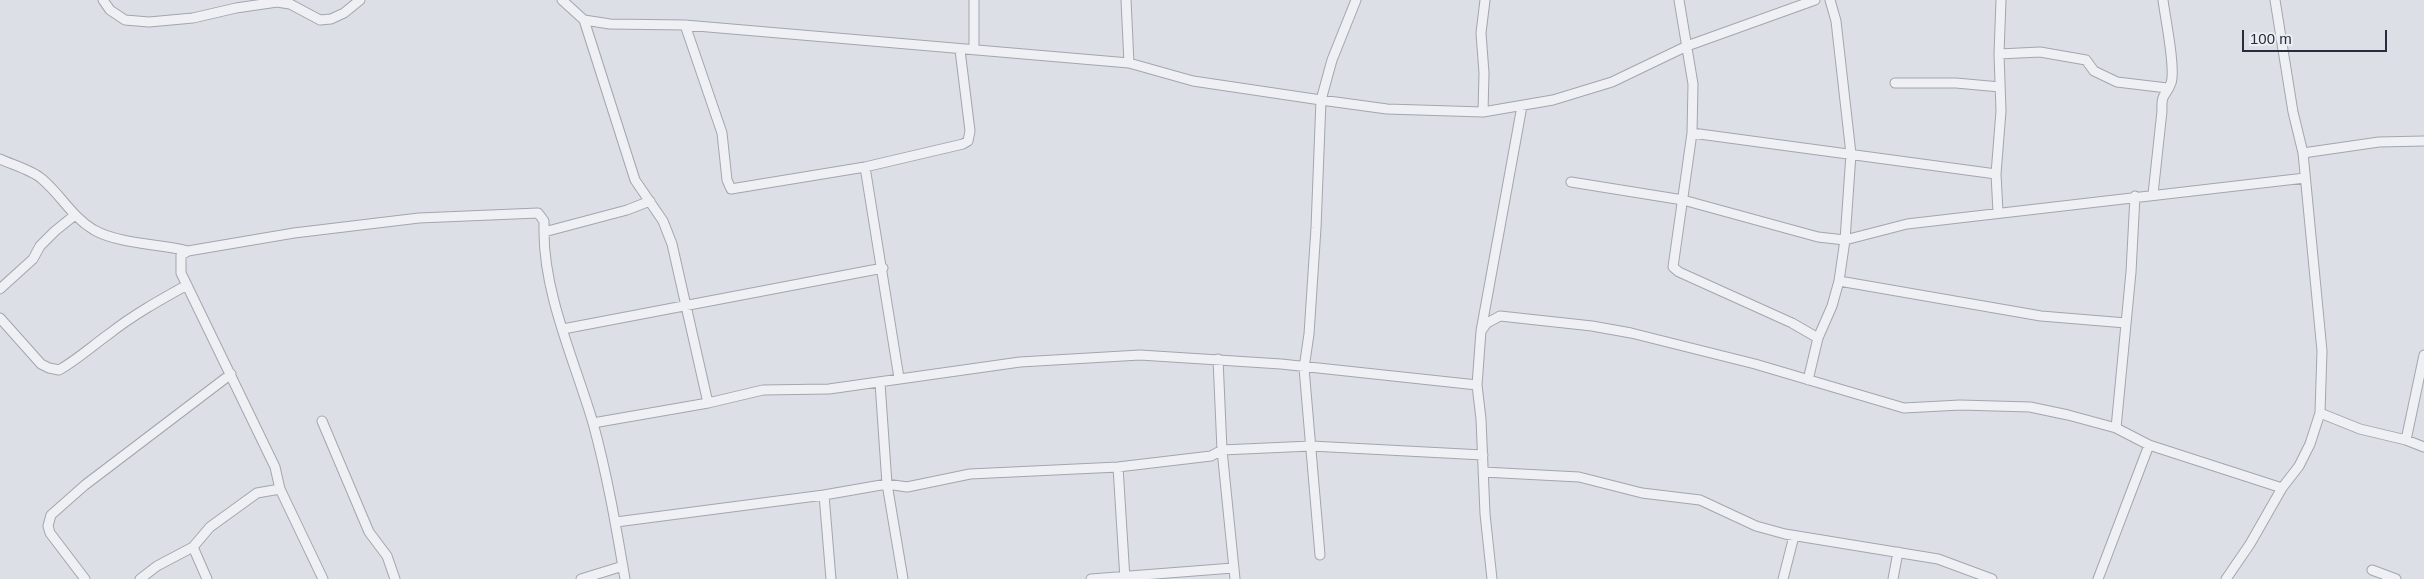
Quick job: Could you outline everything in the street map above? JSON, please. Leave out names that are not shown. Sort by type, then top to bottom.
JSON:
[{"type":"street","points":[[103,0],[110,10],[125,20],[149,22],[193,18],[236,8],[278,2],[290,4],[320,20],[331,19],[344,13],[360,0]]},
{"type":"street","points":[[562,0],[584,20],[635,180],[663,221],[672,244],[708,403]]},
{"type":"street","points":[[974,0],[974,49]]},
{"type":"street","points":[[1126,0],[1129,63]]},
{"type":"street","points":[[1320,555],[1304,368],[1309,334],[1316,228],[1321,100],[1332,60],[1356,0]]},
{"type":"street","points":[[1483,112],[1484,73],[1481,34],[1485,0]]},
{"type":"street","points":[[1679,0],[1693,84],[1692,132],[1673,262],[1675,270],[1792,323],[1818,338]]},
{"type":"street","points":[[584,20],[610,24],[685,25],[1129,63],[1193,81],[1321,100],[1387,109],[1483,112],[1553,100],[1612,82],[1687,46],[1815,0]]},
{"type":"street","points":[[1808,380],[1818,338],[1832,306],[1839,281],[1846,240],[1851,154],[1836,21],[1830,0]]},
{"type":"street","points":[[1998,212],[1996,174],[2001,111],[1999,54],[2001,0]]},
{"type":"street","points":[[2153,194],[2162,111],[2161,99],[2171,82],[2163,0]]},
{"type":"street","points":[[2226,579],[2250,544],[2282,488],[2307,452],[2320,413],[2322,351],[2303,153],[2293,112],[2275,0]]},
{"type":"street","points":[[685,25],[722,133],[727,180],[731,188],[866,167],[963,144],[968,141],[970,131],[960,50]]},
{"type":"street","points":[[1999,54],[2040,52],[2086,60],[2094,71],[2117,82],[2167,88]]},
{"type":"street","points":[[1895,82],[1956,83],[2000,87]]},
{"type":"street","points":[[1492,579],[1477,385],[1481,331],[1522,106]]},
{"type":"street","points":[[1692,132],[1996,174]]},
{"type":"street","points":[[2303,153],[2379,142],[2424,141]]},
{"type":"street","points":[[0,159],[40,177],[75,215],[96,231],[118,238],[188,251],[294,234],[419,218],[538,213],[544,221],[544,251],[563,329],[593,423],[616,522],[624,579]]},
{"type":"street","points":[[866,167],[899,378]]},
{"type":"street","points":[[1571,182],[1683,200],[1818,237],[1846,240],[1907,224],[1998,212],[2042,209],[2135,196],[2305,178]]},
{"type":"street","points":[[2116,428],[2131,272],[2135,196]]},
{"type":"street","points":[[544,232],[626,210],[650,201]]},
{"type":"street","points":[[0,289],[33,260],[40,246],[54,232],[75,215]]},
{"type":"street","points":[[188,251],[181,255],[181,273],[202,321],[231,374],[275,467],[280,488],[323,579]]},
{"type":"street","points":[[563,329],[685,304],[883,268]]},
{"type":"street","points":[[1839,281],[2041,316],[2126,323]]},
{"type":"street","points":[[0,318],[41,364],[59,370],[148,307],[187,285]]},
{"type":"street","points":[[1481,331],[1488,323],[1500,316],[1592,326],[1691,348],[1904,408],[1960,405],[2030,407],[2116,428],[2149,445],[2282,488]]},
{"type":"street","points":[[2406,440],[2424,355]]},
{"type":"street","points":[[593,423],[708,403],[762,390],[829,389],[1020,362],[1117,357],[1165,356],[1218,359],[1477,385]]},
{"type":"street","points":[[1218,359],[1222,450],[1235,579]]},
{"type":"street","points":[[85,579],[50,533],[51,515],[85,485],[231,374]]},
{"type":"street","points":[[880,383],[887,484],[903,579]]},
{"type":"street","points":[[2320,413],[2360,429],[2406,440],[2424,447]]},
{"type":"street","points":[[322,421],[369,532],[386,556],[395,579]]},
{"type":"street","points":[[2098,579],[2149,445]]},
{"type":"street","points":[[616,522],[824,495],[887,484],[907,487],[970,474],[1118,467],[1211,456],[1222,450],[1311,446],[1483,455]]},
{"type":"street","points":[[1118,467],[1125,578]]},
{"type":"street","points":[[1483,472],[1580,477],[1642,492],[1700,500],[1756,526],[1794,536],[1938,559],[1992,579]]},
{"type":"street","points":[[140,579],[158,566],[192,547],[210,527],[257,493],[280,488]]},
{"type":"street","points":[[824,495],[831,579]]},
{"type":"street","points":[[1783,579],[1794,536]]},
{"type":"street","points":[[192,547],[207,579]]},
{"type":"street","points":[[1893,579],[1898,552]]},
{"type":"street","points":[[581,579],[622,566]]},
{"type":"street","points":[[1091,579],[1125,578],[1234,568]]},
{"type":"street","points":[[2372,570],[2396,579]]}]
